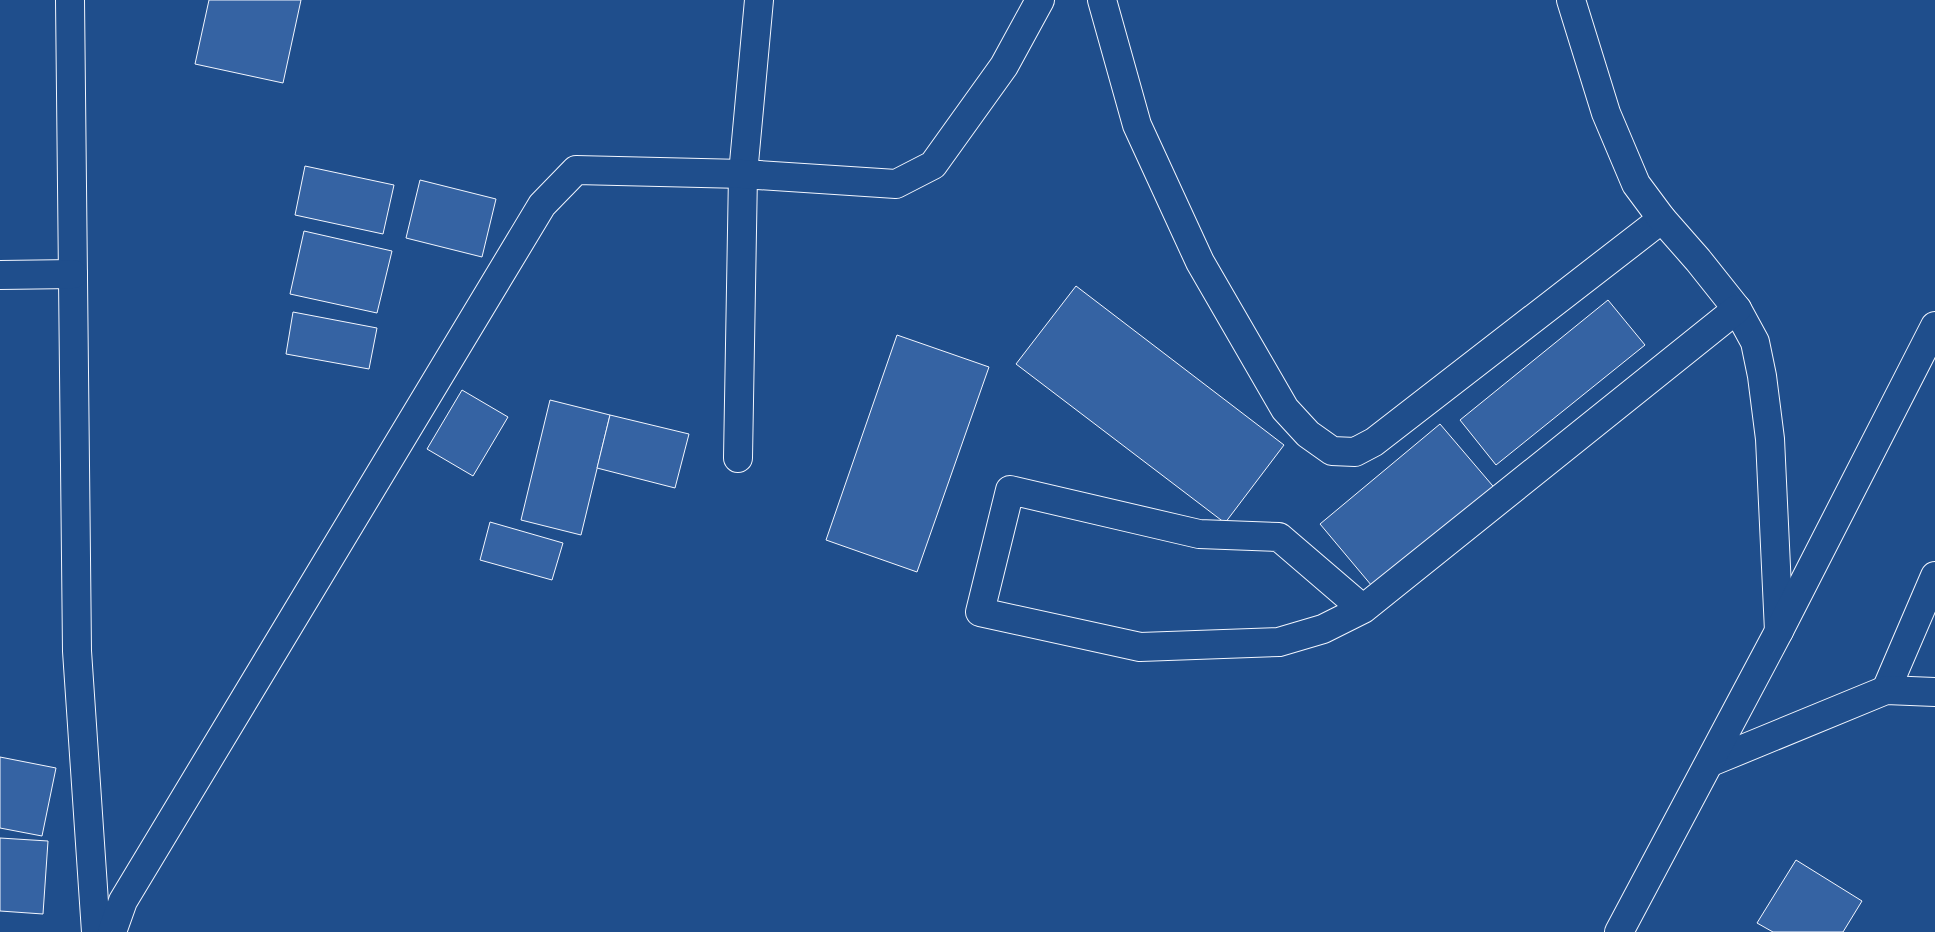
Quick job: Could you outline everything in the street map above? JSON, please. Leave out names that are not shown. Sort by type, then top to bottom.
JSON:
[{"type":"street","points":[[70,0],[77,651],[96,932]]},
{"type":"street","points":[[738,458],[743,174],[759,0]]},
{"type":"street","points":[[112,932],[124,902],[542,205],[576,170],[743,174],[896,184],[933,165],[1004,66],[1040,0]]},
{"type":"street","points":[[1102,0],[1137,125],[1200,262],[1285,409],[1308,434],[1332,451],[1356,452],[1374,442],[1662,219]]},
{"type":"street","points":[[1572,0],[1610,122],[1636,184],[1662,219],[1737,309],[1755,342],[1762,376],[1770,439],[1779,631]]},
{"type":"street","points":[[0,275],[73,274]]},
{"type":"street","points":[[1363,608],[1279,537],[1199,534],[1010,490],[980,612],[1140,647],[1279,642],[1323,630],[1363,608],[1737,309]]},
{"type":"street","points":[[1619,932],[1779,631],[1935,326]]},
{"type":"street","points":[[1886,690],[1935,576]]},
{"type":"street","points":[[1710,762],[1886,690],[1935,692]]},
{"type":"building","points":[[209,0],[301,0],[283,83],[195,64]]},
{"type":"building","points":[[305,166],[394,185],[383,234],[295,215]]},
{"type":"building","points":[[420,180],[496,199],[482,257],[406,238]]},
{"type":"building","points":[[304,231],[392,251],[377,313],[290,294]]},
{"type":"building","points":[[1076,286],[1284,445],[1225,523],[1016,364]]},
{"type":"building","points":[[1608,300],[1645,345],[1496,465],[1460,420]]},
{"type":"building","points":[[293,312],[377,328],[369,369],[286,354]]},
{"type":"building","points":[[897,335],[989,367],[917,572],[826,540]]},
{"type":"building","points":[[462,390],[508,417],[473,476],[427,449]]},
{"type":"building","points":[[550,400],[610,415],[581,535],[521,520]]},
{"type":"building","points":[[610,415],[689,434],[675,488],[597,468]]},
{"type":"building","points":[[1440,424],[1498,492],[1377,592],[1320,524]]},
{"type":"building","points":[[490,522],[563,543],[552,580],[480,560]]},
{"type":"building","points":[[0,757],[56,768],[42,836],[0,828]]},
{"type":"building","points":[[0,838],[48,841],[43,914],[0,911]]},
{"type":"building","points":[[1796,860],[1862,901],[1843,932],[1773,932],[1757,923]]}]
